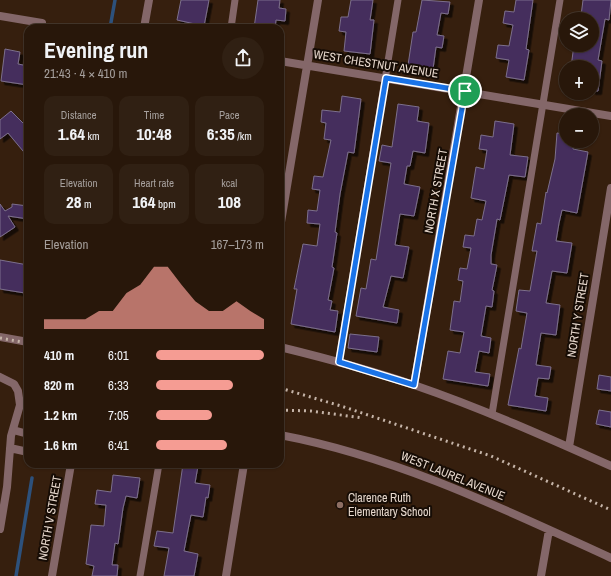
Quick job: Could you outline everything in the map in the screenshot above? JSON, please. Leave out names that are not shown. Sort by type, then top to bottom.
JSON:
[{"type":"street","points":[[145,24],[149,0]]},
{"type":"street","points":[[284,203],[318,0]]},
{"type":"street","name":"NORTH X STREET","points":[[414,385],[465,91],[479,0]]},
{"type":"street","points":[[0,16],[42,23]]},
{"type":"street","name":"WEST CHESTNUT AVENUE","points":[[284,62],[611,116]]},
{"type":"street","name":"NORTH Y STREET","points":[[569,447],[611,188]]},
{"type":"street","points":[[0,337],[24,341]]},
{"type":"street","points":[[284,348],[339,362],[414,385],[492,414],[611,466]]},
{"type":"street","points":[[0,377],[8,379],[18,391],[20,405],[10,448],[0,529]]},
{"type":"street","points":[[13,430],[24,433]]},
{"type":"street","name":"WEST LAUREL AVENUE","points":[[284,436],[323,443],[392,464],[467,493],[611,558]]},
{"type":"street","points":[[10,448],[24,451]]},
{"type":"street","name":"NORTH V STREET","points":[[52,576],[70,468]]},
{"type":"street","points":[[226,576],[243,468]]},
{"type":"street","points":[[541,576],[549,530]]},
{"type":"lane","points":[[231,24],[235,0]]},
{"type":"lane","points":[[339,362],[398,0]]},
{"type":"lane","points":[[492,414],[560,0]]},
{"type":"lane","points":[[140,576],[158,468]]},
{"type":"building","points":[[181,0],[209,0],[204,24],[195,24],[177,20]]},
{"type":"building","points":[[258,0],[280,0],[279,8],[286,9],[285,21],[276,20],[276,24],[255,24]]},
{"type":"building","points":[[351,0],[373,0],[370,20],[374,20],[370,54],[344,51],[346,32],[339,31],[341,17],[348,17]]},
{"type":"building","points":[[422,0],[450,2],[448,14],[441,13],[437,35],[444,36],[442,48],[436,47],[433,69],[408,65],[413,32],[416,32]]},
{"type":"building","points":[[516,0],[533,0],[526,49],[529,50],[524,80],[506,77],[509,60],[496,58],[498,45],[509,46],[513,25],[503,23],[505,11],[514,12]]},
{"type":"building","points":[[583,0],[611,0],[609,20],[605,19],[598,60],[572,60],[573,52],[599,52],[599,12],[582,12]]},
{"type":"building","points":[[5,49],[20,52],[18,64],[24,65],[24,84],[1,81]]},
{"type":"building","points":[[599,60],[602,61],[599,84]]},
{"type":"building","points":[[342,96],[361,99],[354,153],[348,152],[335,232],[337,233],[332,267],[334,268],[328,300],[332,301],[330,310],[338,311],[335,332],[291,324],[297,289],[294,289],[303,244],[317,246],[320,224],[307,223],[308,210],[317,211],[320,190],[312,189],[314,176],[323,177],[331,140],[324,139],[326,123],[321,122],[322,110],[340,112]]},
{"type":"building","points":[[398,104],[419,107],[417,121],[429,123],[425,153],[413,151],[410,166],[407,166],[404,184],[420,187],[414,216],[400,214],[395,245],[409,247],[403,278],[391,276],[383,307],[399,310],[397,323],[356,316],[361,288],[366,289],[371,259],[376,260],[391,163],[379,161],[382,145],[392,147]]},
{"type":"building","points":[[11,111],[24,124],[24,152],[8,133],[0,139],[0,120]]},
{"type":"building","points":[[495,121],[514,124],[510,155],[528,157],[525,177],[509,175],[500,220],[497,219],[491,255],[491,264],[497,265],[492,290],[494,291],[492,307],[486,306],[481,336],[491,338],[489,353],[479,351],[475,372],[490,374],[488,386],[443,379],[448,351],[460,353],[464,332],[450,330],[454,301],[460,302],[463,281],[458,280],[460,268],[467,269],[471,248],[463,247],[465,235],[474,236],[477,219],[482,220],[486,201],[471,198],[476,167],[484,169],[487,150],[479,149],[481,135],[493,137]]},
{"type":"building","points":[[557,133],[559,133],[559,148],[573,148],[588,152],[577,213],[562,210],[559,223],[556,241],[572,243],[567,273],[552,271],[546,303],[560,305],[556,335],[541,333],[536,365],[551,367],[549,379],[538,378],[535,396],[548,398],[546,411],[508,405],[519,348],[521,349],[527,313],[516,311],[519,290],[530,291],[537,251],[532,251],[537,223],[541,224],[546,192],[547,193],[555,159]]},
{"type":"building","points":[[0,204],[5,211],[12,207],[12,204],[24,206],[24,218],[8,216],[15,227],[0,237]]},
{"type":"building","points":[[0,260],[24,264],[24,293],[0,289]]},
{"type":"building","points":[[350,334],[379,337],[377,352],[348,348]]},
{"type":"building","points":[[599,375],[611,377],[611,391],[597,389]]},
{"type":"building","points":[[599,410],[611,412],[611,427],[596,424]]},
{"type":"building","points":[[182,468],[198,468],[195,483],[210,485],[208,498],[206,497],[203,517],[191,515],[184,551],[198,554],[194,576],[164,576],[169,548],[154,546],[157,531],[173,533]]},
{"type":"building","points":[[113,475],[140,478],[137,498],[126,496],[118,544],[115,543],[112,565],[118,565],[117,576],[92,576],[94,566],[86,564],[91,525],[104,526],[106,505],[95,504],[97,490],[111,492]]},
{"type":"waterway","points":[[111,24],[115,0]]},
{"type":"waterway","points":[[16,576],[32,478]]},
{"type":"railway","points":[[0,338],[24,342]]},
{"type":"railway","points":[[284,389],[341,406],[491,456],[611,510]]},
{"type":"railway","points":[[284,410],[311,411],[363,418]]},
{"type":"place","name":"Clarence Ruth Elementary School","points":[[340,505]]},
{"type":"route","points":[[386,78],[465,91],[414,385],[339,362],[386,78]]}]
